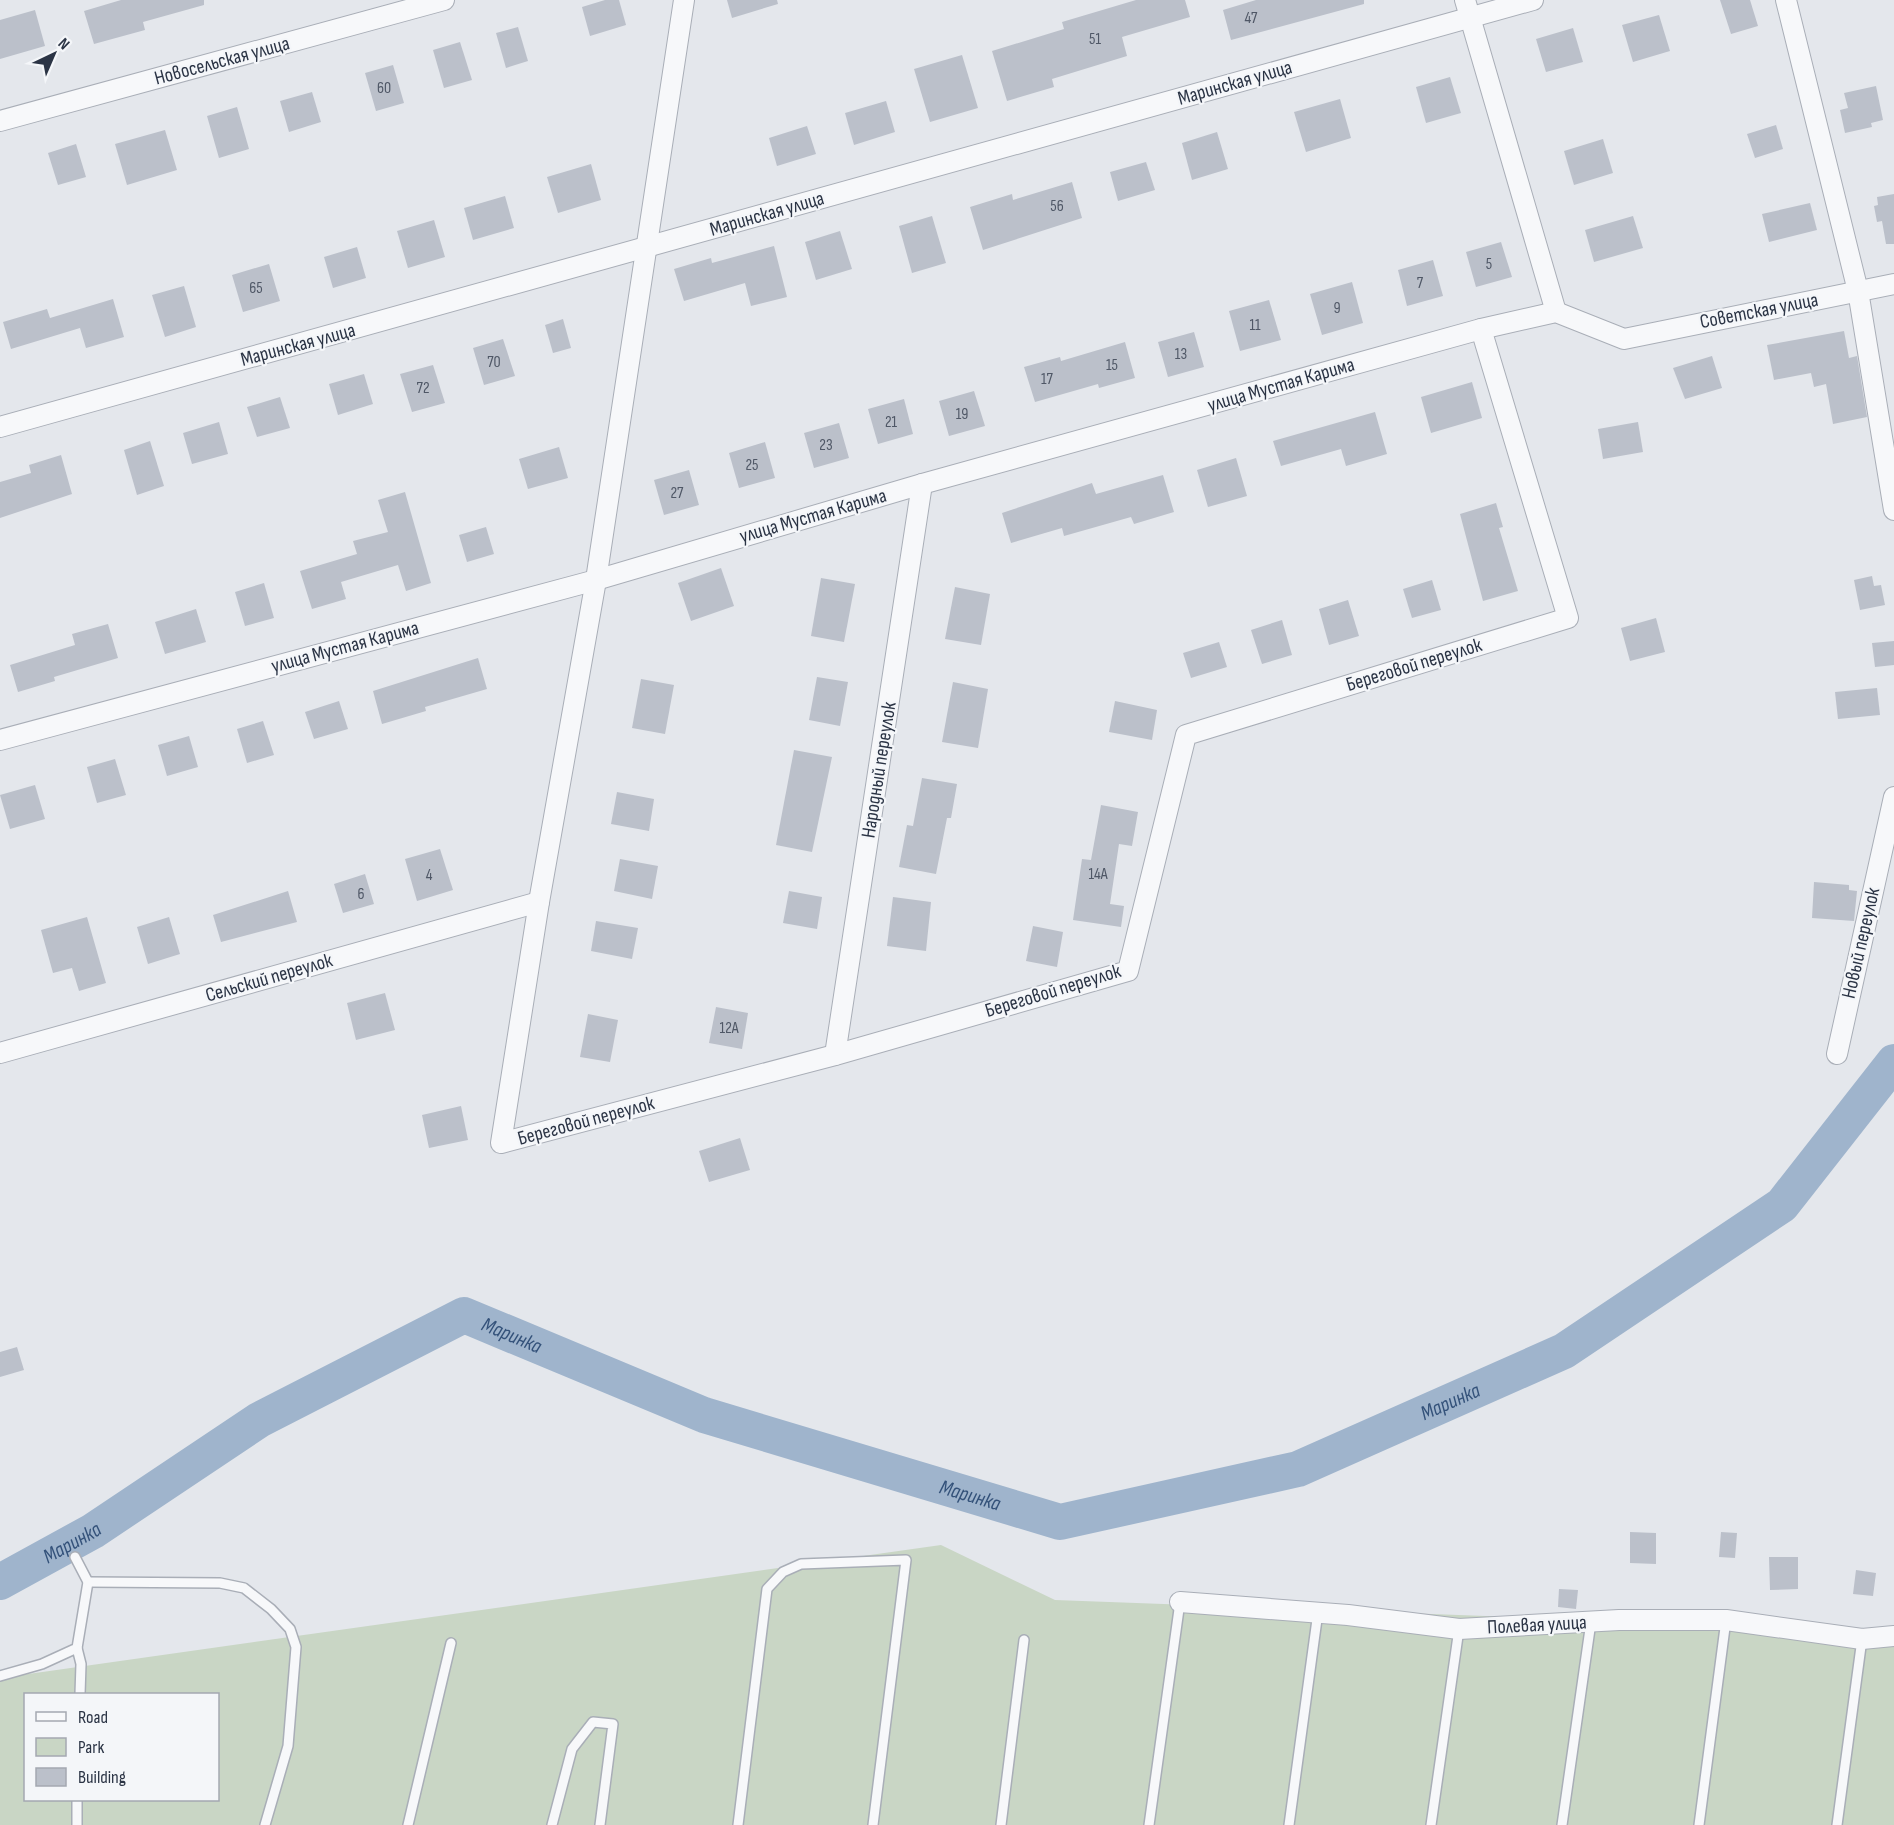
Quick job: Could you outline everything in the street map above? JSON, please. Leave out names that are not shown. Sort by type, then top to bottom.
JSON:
[{"type":"street","name":"Новосельская улица","points":[[0,121],[444,0]]},
{"type":"street","points":[[539,902],[596,580],[684,0]]},
{"type":"street","name":"Маринская улица","points":[[0,427],[645,249],[1467,9],[1533,0]]},
{"type":"street","points":[[1786,0],[1858,291],[1894,510]]},
{"type":"street","points":[[1467,9],[1556,312]]},
{"type":"street","name":"Советская улица","points":[[1556,312],[1624,339],[1894,284]]},
{"type":"street","name":"улица Мустая Карима","points":[[0,741],[596,580],[922,484],[1482,329],[1556,312]]},
{"type":"street","name":"Береговой переулок","points":[[539,902],[501,1143],[835,1055],[1128,971],[1186,735],[1568,618],[1482,329]]},
{"type":"street","name":"Народный переулок","points":[[835,1055],[922,484]]},
{"type":"street","name":"Новый переулок","points":[[1836,1054],[1894,797]]},
{"type":"street","name":"Сельский переулок","points":[[0,1053],[539,902]]},
{"type":"street","name":"Полевая улица","points":[[1180,1602],[1317,1612],[1459,1629],[1591,1622],[1726,1620],[1862,1639],[1894,1636]]},
{"type":"lane","points":[[75,1557],[88,1582],[77,1648],[81,1664],[80,1693]]},
{"type":"lane","points":[[738,1825],[767,1589],[783,1572],[801,1564],[906,1560],[873,1825]]},
{"type":"lane","points":[[88,1582],[220,1583],[244,1588],[272,1609],[290,1629],[296,1647],[288,1746],[265,1825]]},
{"type":"lane","points":[[1149,1825],[1180,1602]]},
{"type":"lane","points":[[1289,1825],[1317,1612]]},
{"type":"lane","points":[[1699,1825],[1726,1620]]},
{"type":"lane","points":[[1562,1825],[1591,1622]]},
{"type":"lane","points":[[1431,1825],[1459,1629]]},
{"type":"lane","points":[[1837,1825],[1862,1639]]},
{"type":"lane","points":[[1002,1825],[1024,1640]]},
{"type":"lane","points":[[408,1825],[451,1643]]},
{"type":"lane","points":[[0,1676],[42,1664],[77,1648]]},
{"type":"lane","points":[[552,1825],[572,1749],[593,1722],[614,1724],[600,1825]]},
{"type":"lane","points":[[77,1801],[77,1825]]},
{"type":"green space","points":[[941,1545],[1055,1600],[1894,1631],[1894,1825],[0,1825],[0,1678]]},
{"type":"building","points":[[121,0],[204,0],[204,5],[143,22],[145,30],[94,44],[84,11]]},
{"type":"building","points":[[605,0],[619,0],[626,25],[590,36],[582,7]]},
{"type":"building","points":[[727,0],[777,0],[778,4],[732,18]]},
{"type":"building","points":[[1136,0],[1185,0],[1190,17],[1122,37],[1127,56],[1052,79],[1054,87],[1007,101],[992,51],[1064,29],[1062,22]]},
{"type":"building","points":[[1256,0],[1364,0],[1364,4],[1231,40],[1223,10]]},
{"type":"building","points":[[1720,0],[1750,0],[1758,26],[1731,34]]},
{"type":"building","points":[[35,10],[45,46],[0,59],[0,20]]},
{"type":"building","points":[[1659,15],[1670,51],[1633,62],[1622,25]]},
{"type":"building","points":[[518,27],[528,61],[506,68],[496,33]]},
{"type":"building","points":[[1573,28],[1583,62],[1546,72],[1536,39]]},
{"type":"building","points":[[460,42],[472,80],[444,88],[433,50]]},
{"type":"building","points":[[962,55],[978,108],[930,122],[914,69]]},
{"type":"building","points":[[393,65],[404,103],[376,111],[365,73]]},
{"type":"building","points":[[1450,77],[1461,113],[1426,123],[1416,87]]},
{"type":"building","points":[[1876,86],[1883,120],[1871,123],[1872,127],[1845,133],[1840,110],[1848,108],[1844,93]]},
{"type":"building","points":[[312,92],[321,122],[289,132],[280,101]]},
{"type":"building","points":[[1340,99],[1351,138],[1306,152],[1294,112]]},
{"type":"building","points":[[886,101],[895,132],[854,145],[845,113]]},
{"type":"building","points":[[237,107],[249,149],[219,158],[207,116]]},
{"type":"building","points":[[1776,125],[1783,149],[1755,158],[1747,134]]},
{"type":"building","points":[[807,126],[816,154],[777,166],[769,138]]},
{"type":"building","points":[[165,130],[177,170],[127,185],[115,144]]},
{"type":"building","points":[[1217,132],[1228,169],[1192,180],[1182,143]]},
{"type":"building","points":[[1603,139],[1613,173],[1574,185],[1564,151]]},
{"type":"building","points":[[76,144],[86,177],[58,185],[48,153]]},
{"type":"building","points":[[1146,162],[1155,190],[1118,201],[1110,172]]},
{"type":"building","points":[[591,164],[601,200],[558,213],[547,177]]},
{"type":"building","points":[[1072,182],[1082,218],[983,250],[970,207],[1012,194],[1013,200]]},
{"type":"building","points":[[1894,194],[1894,244],[1886,244],[1882,221],[1877,222],[1874,206],[1878,205],[1877,197]]},
{"type":"building","points":[[505,196],[514,228],[473,240],[464,208]]},
{"type":"building","points":[[1810,203],[1817,230],[1769,242],[1762,214]]},
{"type":"building","points":[[932,216],[946,263],[912,273],[899,226]]},
{"type":"building","points":[[1633,216],[1643,248],[1594,262],[1585,230]]},
{"type":"building","points":[[434,220],[445,257],[408,268],[397,231]]},
{"type":"building","points":[[840,231],[852,269],[816,280],[805,242]]},
{"type":"building","points":[[1501,242],[1512,277],[1476,287],[1466,252]]},
{"type":"building","points":[[774,246],[787,297],[751,306],[745,283],[684,301],[674,269],[711,258],[712,263]]},
{"type":"building","points":[[357,247],[366,278],[333,288],[324,257]]},
{"type":"building","points":[[1433,260],[1443,296],[1407,306],[1398,270]]},
{"type":"building","points":[[269,264],[280,301],[243,312],[232,275]]},
{"type":"building","points":[[1352,282],[1363,323],[1322,335],[1310,294]]},
{"type":"building","points":[[184,286],[196,327],[165,337],[152,295]]},
{"type":"building","points":[[113,299],[124,337],[86,348],[80,328],[11,349],[3,322],[47,309],[50,318]]},
{"type":"building","points":[[1269,300],[1281,340],[1240,351],[1229,311]]},
{"type":"building","points":[[563,319],[571,348],[553,353],[545,325]]},
{"type":"building","points":[[1844,331],[1849,358],[1857,356],[1867,417],[1833,424],[1826,384],[1814,387],[1811,373],[1774,380],[1767,345]]},
{"type":"building","points":[[1194,332],[1204,367],[1168,377],[1158,342]]},
{"type":"building","points":[[503,339],[515,376],[484,385],[473,348]]},
{"type":"building","points":[[1125,342],[1135,378],[1099,388],[1098,384],[1035,402],[1024,367],[1060,357],[1061,361]]},
{"type":"building","points":[[1712,356],[1722,388],[1685,399],[1673,368]]},
{"type":"building","points":[[433,365],[445,403],[412,412],[400,374]]},
{"type":"building","points":[[364,374],[373,404],[338,415],[329,384]]},
{"type":"building","points":[[1472,382],[1482,418],[1431,433],[1421,397]]},
{"type":"building","points":[[974,391],[985,426],[949,436],[939,401]]},
{"type":"building","points":[[280,397],[290,428],[257,437],[247,407]]},
{"type":"building","points":[[904,399],[913,434],[878,444],[868,409]]},
{"type":"building","points":[[1375,412],[1387,454],[1346,466],[1341,449],[1281,466],[1273,441]]},
{"type":"building","points":[[219,422],[228,454],[192,464],[183,433]]},
{"type":"building","points":[[1638,422],[1643,452],[1603,459],[1598,429]]},
{"type":"building","points":[[839,423],[849,458],[814,468],[804,433]]},
{"type":"building","points":[[150,441],[164,486],[137,495],[124,450]]},
{"type":"building","points":[[765,442],[775,478],[739,488],[729,453]]},
{"type":"building","points":[[559,447],[568,478],[528,489],[519,459]]},
{"type":"building","points":[[61,455],[72,494],[0,518],[0,482],[31,473],[29,465]]},
{"type":"building","points":[[1236,458],[1247,496],[1208,507],[1197,470]]},
{"type":"building","points":[[689,470],[699,505],[664,515],[654,480]]},
{"type":"building","points":[[1163,475],[1174,512],[1134,524],[1131,517],[1064,536],[1062,528],[1011,543],[1002,513],[1092,483],[1096,494]]},
{"type":"building","points":[[405,492],[431,583],[406,591],[398,565],[341,582],[346,599],[312,609],[300,571],[357,554],[353,541],[388,532],[378,500]]},
{"type":"building","points":[[1496,503],[1503,527],[1499,528],[1518,591],[1483,601],[1460,514]]},
{"type":"building","points":[[486,527],[494,554],[467,562],[459,535]]},
{"type":"building","points":[[721,568],[734,606],[691,621],[678,583]]},
{"type":"building","points":[[1872,576],[1874,586],[1881,585],[1885,605],[1860,610],[1854,580]]},
{"type":"building","points":[[821,578],[855,584],[844,642],[811,636]]},
{"type":"building","points":[[1432,580],[1441,610],[1412,618],[1403,589]]},
{"type":"building","points":[[264,583],[274,618],[245,626],[235,592]]},
{"type":"building","points":[[955,587],[990,594],[981,645],[945,639]]},
{"type":"building","points":[[1348,600],[1359,636],[1329,645],[1319,609]]},
{"type":"building","points":[[196,609],[206,642],[165,654],[155,622]]},
{"type":"building","points":[[1656,618],[1665,652],[1630,661],[1621,628]]},
{"type":"building","points":[[1282,620],[1292,655],[1262,664],[1251,630]]},
{"type":"building","points":[[108,624],[118,658],[54,677],[55,681],[18,692],[10,665],[75,645],[72,634]]},
{"type":"building","points":[[1894,641],[1894,665],[1875,667],[1872,643]]},
{"type":"building","points":[[1219,642],[1227,667],[1191,678],[1183,653]]},
{"type":"building","points":[[478,658],[487,689],[425,707],[426,711],[382,724],[373,691]]},
{"type":"building","points":[[817,677],[848,682],[840,726],[809,720]]},
{"type":"building","points":[[641,679],[674,685],[665,734],[632,728]]},
{"type":"building","points":[[953,682],[988,689],[978,748],[942,742]]},
{"type":"building","points":[[1877,688],[1880,715],[1838,719],[1835,692]]},
{"type":"building","points":[[339,701],[348,729],[314,739],[305,712]]},
{"type":"building","points":[[1115,701],[1157,710],[1152,740],[1109,732]]},
{"type":"building","points":[[263,721],[274,755],[247,763],[237,729]]},
{"type":"building","points":[[189,736],[198,767],[167,776],[158,745]]},
{"type":"building","points":[[794,750],[832,757],[812,852],[776,845]]},
{"type":"building","points":[[115,759],[126,795],[97,803],[87,767]]},
{"type":"building","points":[[922,778],[957,784],[951,818],[947,818],[936,874],[899,867],[907,825],[913,826]]},
{"type":"building","points":[[35,785],[45,819],[10,829],[0,795]]},
{"type":"building","points":[[617,792],[654,799],[649,831],[611,824]]},
{"type":"building","points":[[1101,805],[1138,812],[1132,846],[1119,844],[1110,904],[1124,906],[1121,927],[1073,920],[1082,859],[1091,860]]},
{"type":"building","points":[[440,849],[453,890],[417,901],[405,859]]},
{"type":"building","points":[[620,859],[658,866],[652,899],[614,891]]},
{"type":"building","points":[[365,874],[374,904],[343,913],[334,884]]},
{"type":"building","points":[[1814,882],[1849,885],[1849,890],[1857,891],[1854,921],[1812,918]]},
{"type":"building","points":[[288,891],[297,922],[221,942],[213,915]]},
{"type":"building","points":[[789,891],[822,897],[817,929],[783,923]]},
{"type":"building","points":[[893,897],[931,902],[926,951],[887,946]]},
{"type":"building","points":[[87,917],[106,983],[79,991],[72,968],[53,973],[41,930]]},
{"type":"building","points":[[169,917],[180,954],[148,964],[137,927]]},
{"type":"building","points":[[596,921],[638,928],[632,959],[591,951]]},
{"type":"building","points":[[1033,926],[1063,932],[1057,967],[1026,961]]},
{"type":"building","points":[[385,993],[395,1030],[356,1040],[347,1003]]},
{"type":"building","points":[[716,1007],[748,1013],[742,1049],[709,1043]]},
{"type":"building","points":[[588,1014],[618,1020],[610,1062],[580,1057]]},
{"type":"building","points":[[461,1106],[468,1140],[429,1148],[422,1115]]},
{"type":"building","points":[[740,1138],[750,1170],[709,1182],[699,1151]]},
{"type":"building","points":[[17,1347],[24,1370],[0,1377],[0,1352]]},
{"type":"building","points":[[1630,1532],[1656,1533],[1656,1564],[1630,1563]]},
{"type":"building","points":[[1721,1532],[1737,1533],[1735,1558],[1719,1557]]},
{"type":"building","points":[[1769,1557],[1798,1557],[1798,1589],[1770,1590]]},
{"type":"building","points":[[1856,1570],[1876,1573],[1873,1596],[1853,1594]]},
{"type":"building","points":[[1559,1589],[1578,1590],[1576,1609],[1558,1607]]},
{"type":"waterway","name":"Маринка","points":[[0,1582],[93,1531],[259,1420],[464,1315],[704,1415],[1060,1522],[1298,1469],[1564,1351],[1782,1205],[1894,1062]]}]
